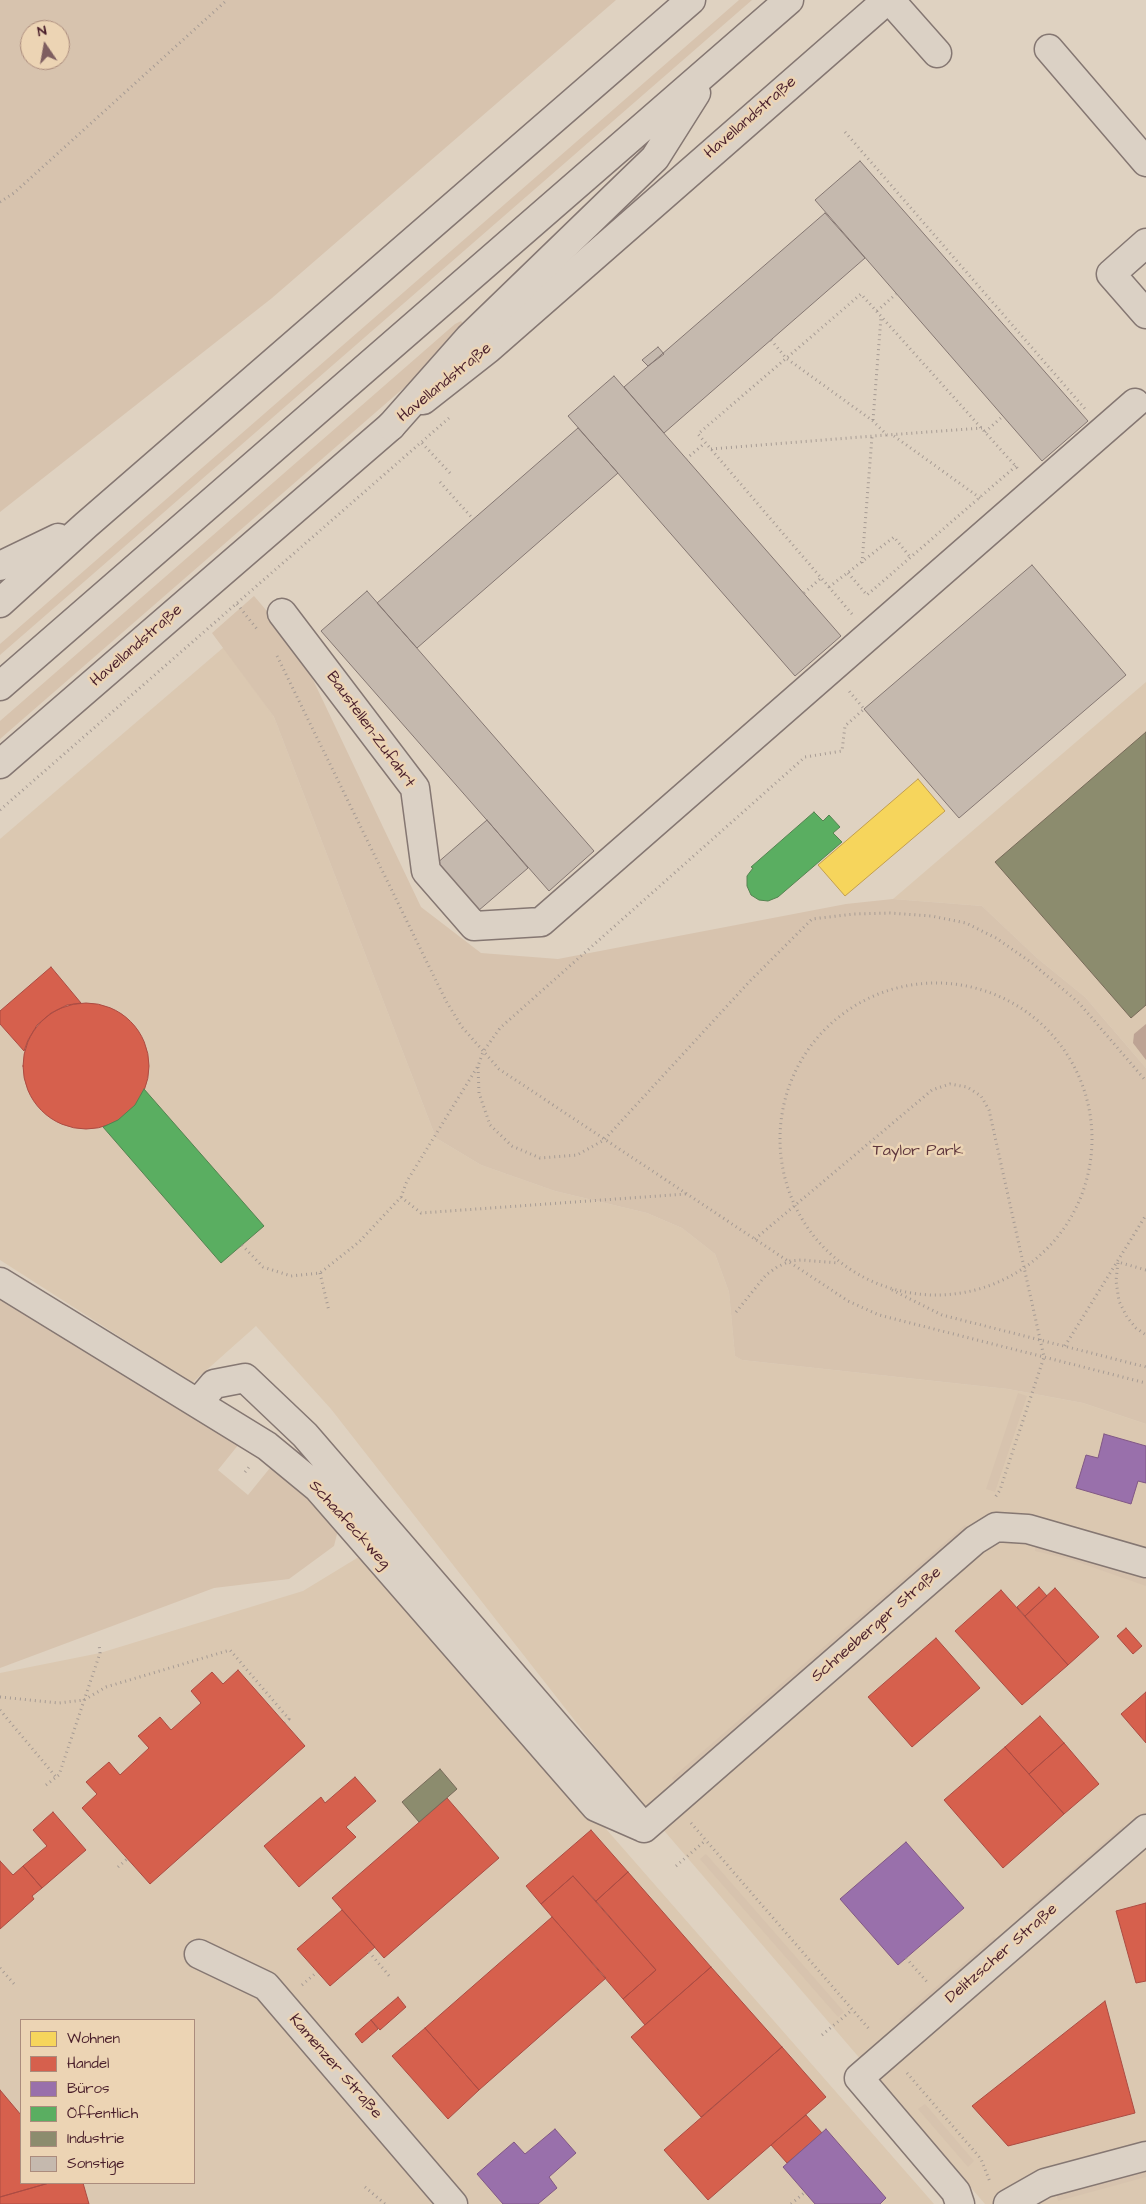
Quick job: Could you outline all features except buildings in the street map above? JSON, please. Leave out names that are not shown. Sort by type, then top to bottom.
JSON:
[{"type":"main road","points":[[0,602],[86,525],[692,0]]},
{"type":"main road","points":[[0,686],[789,0]]},
{"type":"main road","points":[[888,0],[937,53]]},
{"type":"main road","name":"Havellandstraße","points":[[0,764],[391,426],[488,349],[888,0]]},
{"type":"main road","points":[[1049,49],[1146,162]]},
{"type":"main road","points":[[391,426],[470,338],[655,158],[711,68]]},
{"type":"main road","points":[[1146,243],[1111,274],[1146,314]]},
{"type":"main road","points":[[831,669],[1135,403]]},
{"type":"main road","points":[[0,566],[86,525]]},
{"type":"main road","name":"Baustellen-Zufahrt","points":[[282,613],[415,788],[426,871],[474,926],[541,922],[831,669]]},
{"type":"main road","name":"Schaafeckweg","points":[[0,1282],[267,1446],[318,1488],[596,1807],[644,1828]]},
{"type":"main road","points":[[198,1403],[214,1384],[245,1378],[305,1435],[644,1828]]},
{"type":"main road","points":[[992,1518],[1146,1563]]},
{"type":"main road","name":"Schneeberger Straße","points":[[644,1828],[975,1540],[992,1518]]},
{"type":"main road","name":"Delitzscher Straße","points":[[960,2204],[956,2192],[859,2078],[1146,1829]]},
{"type":"main road","name":"Kamenzer Straße","points":[[199,1954],[266,1986],[453,2204]]},
{"type":"main road","points":[[1000,2195],[1146,2156]]},
{"type":"path","points":[[0,202],[14,193],[227,0]]},
{"type":"path","points":[[846,132],[1104,430]]},
{"type":"path","points":[[870,634],[698,434],[861,294],[1036,489]]},
{"type":"path","points":[[877,312],[896,294]]},
{"type":"path","points":[[873,420],[881,316]]},
{"type":"path","points":[[770,340],[786,358],[873,420],[887,435]]},
{"type":"path","points":[[0,810],[422,444],[452,415]]},
{"type":"path","points":[[986,432],[1003,416]]},
{"type":"path","points":[[710,449],[982,428]]},
{"type":"path","points":[[894,435],[980,497],[999,521]]},
{"type":"path","points":[[862,563],[872,437]]},
{"type":"path","points":[[686,459],[705,443]]},
{"type":"path","points":[[422,444],[450,473]]},
{"type":"path","points":[[848,573],[867,595],[1016,466]]},
{"type":"path","points":[[440,482],[473,519]]},
{"type":"path","points":[[829,587],[894,538],[910,557]]},
{"type":"path","points":[[804,593],[821,578]]},
{"type":"path","points":[[237,604],[260,633]]},
{"type":"path","points":[[276,654],[446,1001],[462,1027],[499,1069],[848,1301],[879,1315],[1146,1383]]},
{"type":"path","points":[[242,1245],[263,1267],[291,1276],[320,1272],[359,1242],[401,1197],[407,1181],[478,1066],[483,1052],[500,1028],[805,757],[842,751],[845,726],[864,709],[831,669]]},
{"type":"path","points":[[478,1066],[479,1093],[490,1125],[512,1146],[540,1158],[577,1155],[604,1140],[730,1003],[812,919],[854,914],[890,913],[931,916],[966,923],[996,938],[1032,963],[1079,1003],[1146,1082]]},
{"type":"path","points":[[839,1264],[815,1236],[794,1206],[781,1157],[784,1107],[802,1058],[834,1019],[874,995],[924,982],[977,987],[1023,1008],[1060,1044],[1084,1089],[1093,1139],[1084,1189],[1061,1235],[1025,1268],[981,1290],[934,1296],[887,1288]]},
{"type":"path","points":[[755,1239],[932,1090],[950,1084],[967,1087],[981,1096],[989,1110],[1044,1357],[992,1518]]},
{"type":"path","points":[[401,1197],[421,1213],[686,1194]]},
{"type":"path","points":[[1065,1346],[1146,1215]]},
{"type":"path","points":[[736,1312],[766,1275],[777,1267],[790,1261],[802,1260],[839,1264],[942,1315],[1146,1367]]},
{"type":"path","points":[[1118,1262],[1146,1270]]},
{"type":"path","points":[[1118,1262],[1116,1281],[1119,1301],[1127,1317],[1136,1328],[1146,1335]]},
{"type":"path","points":[[320,1272],[329,1311]]},
{"type":"path","points":[[46,1785],[59,1775],[100,1653],[99,1644]]},
{"type":"path","points":[[0,1697],[59,1703],[84,1700],[106,1686],[230,1650],[289,1719],[285,1722]]},
{"type":"path","points":[[0,1710],[56,1777]]},
{"type":"path","points":[[673,1801],[981,2159],[1000,2195]]},
{"type":"path","points":[[676,1866],[706,1840]]},
{"type":"path","points":[[118,1867],[128,1859]]},
{"type":"path","points":[[369,1952],[392,1978]]},
{"type":"path","points":[[906,1958],[930,1986]]},
{"type":"path","points":[[0,1968],[16,1986]]},
{"type":"path","points":[[822,2035],[852,2010]]},
{"type":"path","points":[[365,2187],[385,2204]]},
{"type":"path","points":[[791,2204],[805,2192]]},
{"type":"shaded area","points":[[224,647],[274,717],[436,1138],[481,1165],[555,1191],[647,1213],[682,1228],[715,1254],[729,1292],[735,1356],[742,1360],[1008,1389],[1083,1403],[1146,1424],[1146,2204],[985,2204],[630,1791],[331,1409],[256,1326],[192,1383],[0,1260],[0,839]]},
{"type":"shaded area","points":[[1146,682],[1146,1068],[1085,997],[1037,958],[982,906],[893,899]]},
{"type":"shaded area","points":[[1146,1024],[1146,1060],[1133,1043],[1134,1034]]},
{"type":"shaded area","points":[[362,1555],[600,1822],[934,2204],[0,2204],[0,1673],[100,1653],[303,1591]]},
{"type":"green space","points":[[0,0],[616,0],[272,298],[0,512]]},
{"type":"green space","points":[[739,0],[752,0],[0,655],[0,644]]},
{"type":"green space","points":[[461,321],[466,327],[465,331],[414,379],[0,739],[0,721],[455,324]]},
{"type":"green space","name":"Taylor Park","points":[[254,596],[297,646],[421,907],[481,953],[558,959],[846,904],[893,899],[982,906],[1037,958],[1085,997],[1146,1068],[1146,1424],[1083,1403],[1008,1389],[742,1360],[735,1356],[729,1292],[715,1254],[682,1228],[647,1213],[555,1191],[481,1165],[436,1138],[274,717],[212,633]]},
{"type":"green space","points":[[0,1291],[243,1439],[218,1470],[248,1495],[274,1463],[339,1526],[334,1546],[289,1579],[214,1588],[0,1668]]},
{"type":"green space","points":[[1018,1393],[1027,1396],[995,1492],[986,1489]]},
{"type":"green space","points":[[965,1525],[971,1531],[678,1785],[672,1778]]},
{"type":"green space","points":[[1036,1543],[1128,1569],[1146,1577],[1146,1586],[1072,1560],[1035,1551]]},
{"type":"green space","points":[[1123,1826],[1128,1832],[1034,1915],[1028,1908]]},
{"type":"green space","points":[[706,1854],[844,2012],[838,2017],[700,1859]]},
{"type":"green space","points":[[994,1937],[1000,1944],[906,2026],[899,2019]]},
{"type":"green space","points":[[925,2104],[974,2161],[968,2167],[918,2109]]},
{"type":"green space","points":[[1146,2168],[1146,2177],[1058,2201],[1056,2192]]}]
